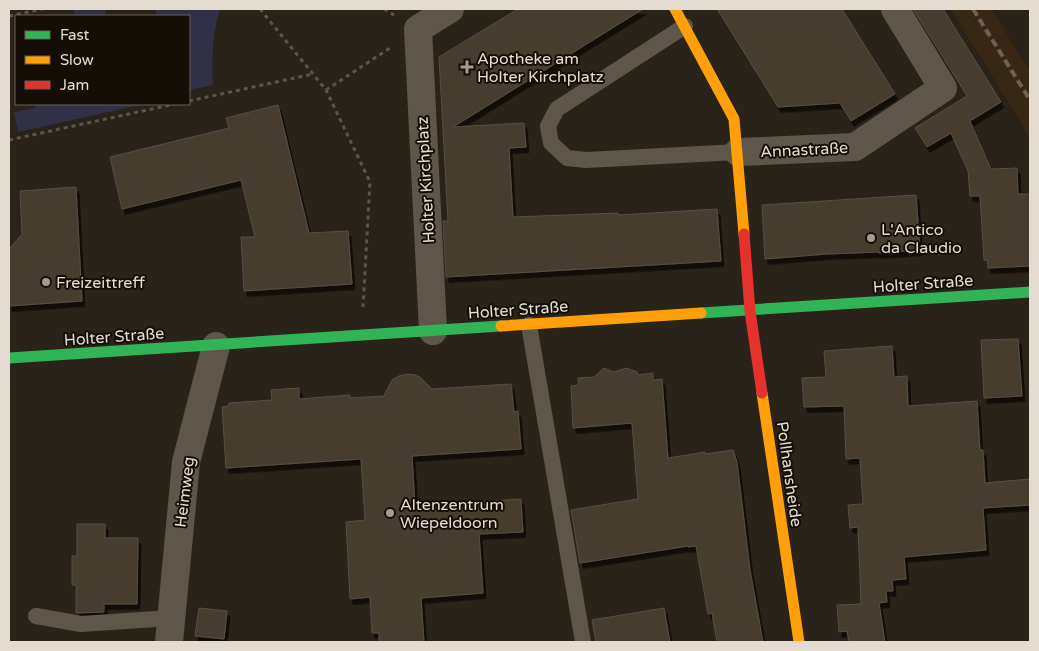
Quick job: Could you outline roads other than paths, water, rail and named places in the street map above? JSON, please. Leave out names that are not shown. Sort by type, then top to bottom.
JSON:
[{"type":"street","name":"Holter Kirchplatz","points":[[433,331],[418,29],[450,9]]},
{"type":"street","name":"Annastraße","points":[[675,9],[734,119],[750,311]]},
{"type":"street","name":"Annastraße","points":[[738,152],[854,147],[943,88],[895,9]]},
{"type":"street","name":"Holter Straße","points":[[9,358],[1030,292]]},
{"type":"street","name":"Pollhansheide","points":[[750,311],[799,642]]},
{"type":"street","name":"Heimweg","points":[[170,630],[186,462],[216,346]]},
{"type":"lane","points":[[685,26],[557,110],[548,126],[551,143],[567,158],[586,160],[738,152]]},
{"type":"lane","points":[[529,324],[583,642]]},
{"type":"lane","points":[[36,616],[81,624],[170,630]]},
{"type":"railway","points":[[973,9],[1030,100]]},
{"type":"place","name":"Apotheke am Holter Kirchplatz","points":[[467,67]]},
{"type":"place","name":"L'Antico da Claudio","points":[[871,238]]},
{"type":"place","name":"Freizeittreff","points":[[46,282]]},
{"type":"place","name":"Altenzentrum Wiepeldoorn","points":[[390,513]]}]
